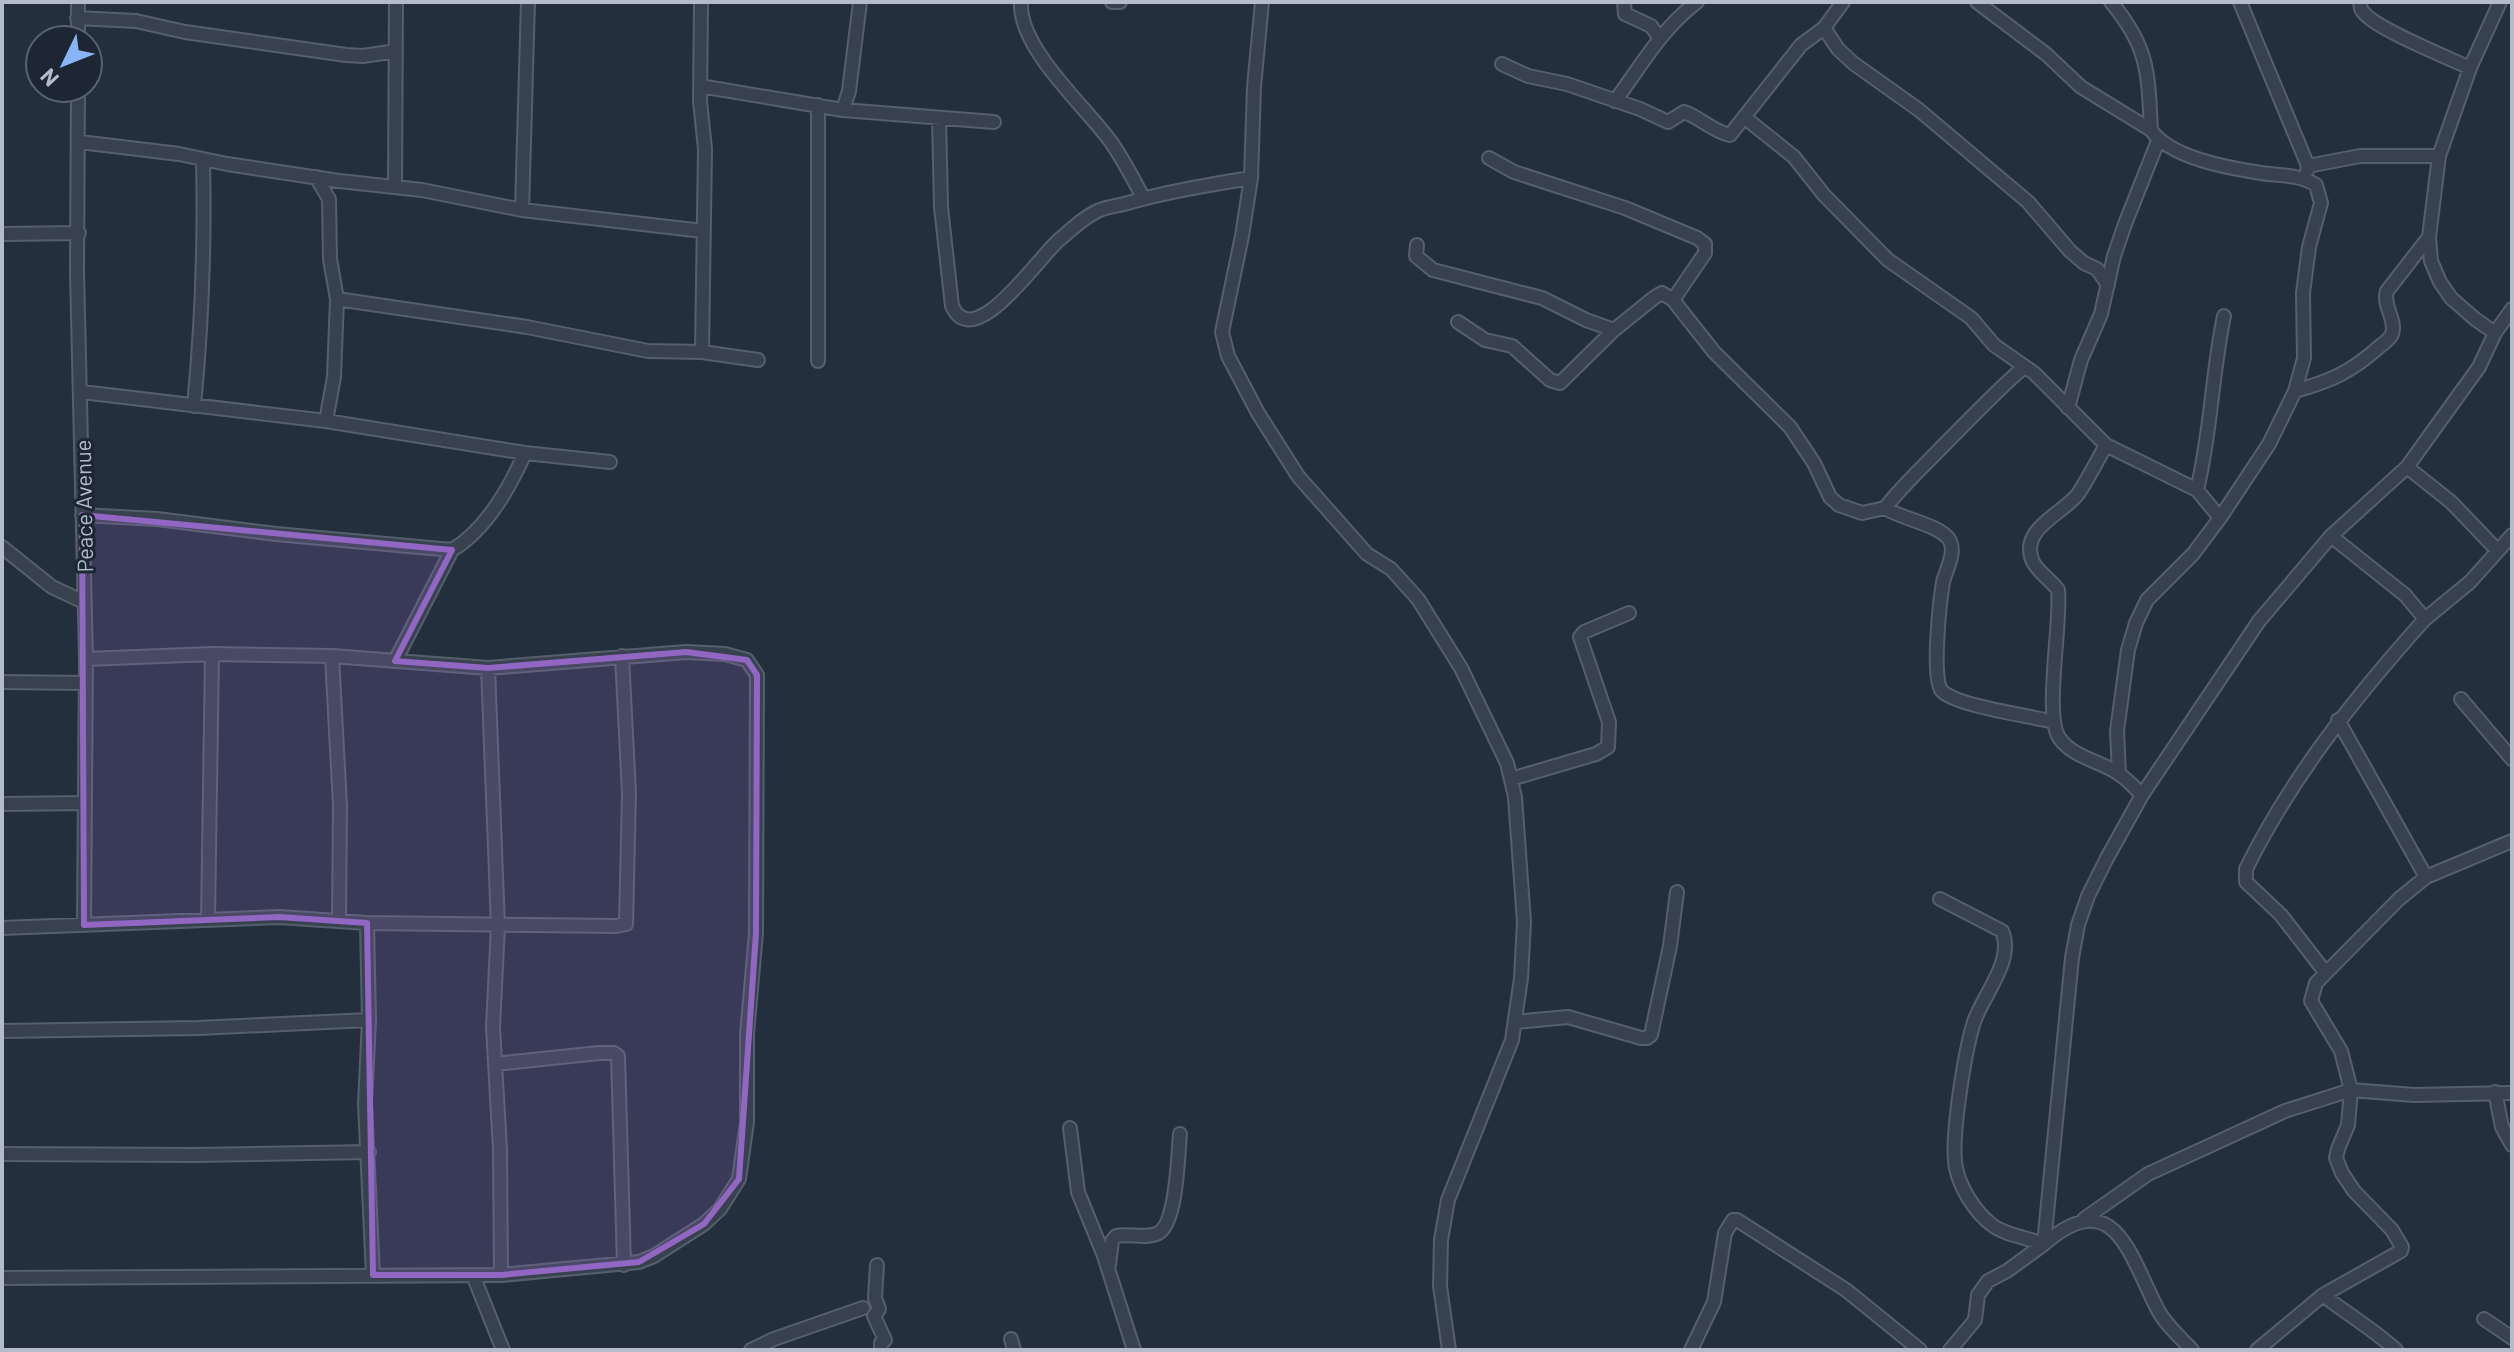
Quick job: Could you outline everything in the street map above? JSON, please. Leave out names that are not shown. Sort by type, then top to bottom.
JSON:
[{"type":"street","points":[[77,24],[78,2]]},
{"type":"street","points":[[395,187],[396,2]]},
{"type":"street","points":[[522,210],[528,2]]},
{"type":"street","points":[[701,2],[700,86],[705,149],[702,352]]},
{"type":"street","points":[[843,110],[849,91],[860,2]]},
{"type":"street","points":[[1021,2],[1020,14],[1030,37],[1068,91],[1111,143],[1143,197]]},
{"type":"street","points":[[1112,2],[1120,2]]},
{"type":"street","points":[[1262,2],[1254,87],[1251,178],[1222,332],[1228,356],[1238,379],[1298,476],[1367,554],[1391,569],[1418,599],[1461,668],[1507,763],[1515,797],[1524,922],[1521,978],[1512,1040],[1448,1200],[1441,1240],[1440,1286],[1449,1350]]},
{"type":"street","points":[[1624,2],[1625,14],[1651,26],[1659,37]]},
{"type":"street","points":[[1615,101],[1653,52],[1659,37],[1697,2]]},
{"type":"street","points":[[1502,64],[1528,76],[1567,84],[1640,109],[1668,122],[1684,112],[1725,136],[1735,131],[1801,45],[1824,28],[1843,2]]},
{"type":"street","points":[[1977,2],[2046,54],[2081,87],[2189,156],[2234,168],[2306,172],[2360,156],[2439,156]]},
{"type":"street","points":[[2068,408],[2081,360],[2101,314],[2114,256],[2154,136],[2147,70],[2138,40],[2111,2]]},
{"type":"street","points":[[2119,773],[2117,731],[2126,660],[2136,623],[2147,600],[2193,554],[2269,444],[2295,391],[2304,358],[2303,293],[2309,247],[2321,203],[2316,185],[2306,172],[2291,119],[2240,2]]},
{"type":"street","points":[[2360,2],[2361,10],[2367,16],[2385,27],[2470,68]]},
{"type":"street","points":[[2495,333],[2451,298],[2440,282],[2431,261],[2429,237],[2439,156],[2470,68],[2500,2]]},
{"type":"street","points":[[77,18],[136,21],[185,32],[346,55],[396,51]]},
{"type":"street","points":[[1824,28],[1853,63],[1919,110],[2028,202],[2070,251],[2097,269],[2108,285]]},
{"type":"street","points":[[700,86],[843,110],[994,122]]},
{"type":"street","name":"Peace Avenue","points":[[79,104],[77,272],[86,659],[84,925]]},
{"type":"street","points":[[818,105],[818,361]]},
{"type":"street","points":[[1744,117],[1794,157],[1824,195],[1888,260],[1959,307],[1994,345],[2034,373],[2106,445],[2197,490],[2220,518]]},
{"type":"street","points":[[939,118],[941,207],[952,306],[960,318],[977,320],[993,310],[1043,255],[1101,209],[1143,197],[1251,178]]},
{"type":"street","points":[[80,142],[395,187],[522,210],[703,231]]},
{"type":"street","points":[[1489,158],[1514,172],[1625,208],[1705,244],[1705,253],[1673,300]]},
{"type":"street","points":[[194,406],[205,241],[203,160]]},
{"type":"street","points":[[316,177],[329,199],[330,259],[337,299],[334,377],[326,421]]},
{"type":"street","points":[[329,199],[339,181]]},
{"type":"street","points":[[2,234],[79,233]]},
{"type":"street","points":[[2295,391],[2341,376],[2359,365],[2392,335],[2385,296],[2429,237]]},
{"type":"street","points":[[1417,245],[1416,256],[1433,270],[1542,298],[1614,330]]},
{"type":"street","points":[[2097,269],[2114,256]]},
{"type":"street","points":[[1458,322],[1485,340],[1512,346],[1550,380],[1560,383],[1614,330],[1662,293],[1673,300],[1714,352],[1790,427],[1814,463],[1830,497],[1839,505],[1862,513],[1885,508],[1906,481],[1939,451],[1973,413],[2024,367]]},
{"type":"street","points":[[337,299],[527,327],[648,351],[702,352],[758,360]]},
{"type":"street","points":[[2044,1244],[2054,1127],[2078,925],[2094,883],[2142,795],[2259,621],[2331,536],[2407,467],[2479,367],[2495,333],[2512,309]]},
{"type":"street","points":[[2197,490],[2205,460],[2215,357],[2224,316]]},
{"type":"street","points":[[82,392],[326,421],[525,453],[610,462]]},
{"type":"street","points":[[2106,445],[2076,496],[2036,532],[2031,543],[2033,561],[2058,590],[2054,722],[2058,737],[2082,756],[2119,773],[2142,795]]},
{"type":"street","points":[[395,661],[452,550],[467,541],[490,514],[525,453]]},
{"type":"street","points":[[2407,467],[2451,502],[2498,551]]},
{"type":"street","points":[[1885,508],[1944,533],[1951,542],[1952,552],[1943,584],[1938,629],[1936,681],[1941,691],[1960,700],[2054,722]]},
{"type":"street","points":[[82,515],[157,519],[276,534],[452,550]]},
{"type":"street","points":[[2325,972],[2281,915],[2246,882],[2245,876],[2253,855],[2292,786],[2338,720],[2425,619],[2470,582],[2512,535]]},
{"type":"street","points":[[2331,536],[2405,595],[2425,619]]},
{"type":"street","points":[[2,547],[52,587],[84,602]]},
{"type":"street","points":[[1511,779],[1596,754],[1608,747],[1609,722],[1580,637],[1584,632],[1629,613]]},
{"type":"street","points":[[2,1278],[501,1275],[624,1265],[654,1256],[704,1224],[720,1209],[739,1179],[747,1122],[747,1034],[756,933],[757,675],[747,660],[725,654],[686,652],[488,668],[332,656],[212,654],[86,659]]},
{"type":"street","points":[[208,919],[212,654]]},
{"type":"street","points":[[332,656],[340,806],[339,921]]},
{"type":"street","points":[[2,928],[279,917],[498,926],[616,926],[627,922],[629,793],[622,656]]},
{"type":"street","points":[[488,668],[498,926],[493,1027],[500,1150],[501,1275]]},
{"type":"street","points":[[2,682],[86,683]]},
{"type":"street","points":[[2461,699],[2512,759]]},
{"type":"street","points":[[2338,720],[2426,877]]},
{"type":"street","points":[[2,804],[85,803]]},
{"type":"street","points":[[2257,1350],[2323,1295],[2401,1251],[2402,1247],[2392,1230],[2354,1191],[2336,1158],[2348,1125],[2351,1090],[2341,1051],[2311,1001],[2316,983],[2399,899],[2426,877],[2512,841]]},
{"type":"street","points":[[1515,1022],[1568,1017],[1641,1038],[1651,1035],[1670,946],[1677,892]]},
{"type":"street","points":[[1940,899],[2002,931],[2006,942],[2001,964],[1974,1021],[1966,1055],[1955,1141],[1954,1164],[1959,1182],[1988,1222],[1998,1229],[2044,1244]]},
{"type":"street","points":[[367,923],[369,1020],[365,1104],[373,1275]]},
{"type":"street","points":[[2,1031],[198,1028],[369,1020]]},
{"type":"street","points":[[495,1064],[599,1053],[618,1056],[624,1265]]},
{"type":"street","points":[[1950,1350],[1975,1320],[1978,1295],[1988,1281],[2007,1271],[2064,1227],[2084,1219],[2148,1174],[2285,1111],[2351,1090],[2414,1095],[2512,1093]]},
{"type":"street","points":[[2495,1092],[2502,1127],[2512,1145]]},
{"type":"street","points":[[1070,1128],[1078,1192],[1108,1269],[1134,1350]]},
{"type":"street","points":[[1108,1269],[1112,1241],[1116,1236],[1151,1235],[1164,1225],[1174,1199],[1180,1134]]},
{"type":"street","points":[[2,1154],[369,1152]]},
{"type":"street","points":[[2084,1219],[2096,1220],[2110,1227],[2141,1273],[2161,1316],[2192,1350]]},
{"type":"street","points":[[1691,1350],[1714,1302],[1725,1233],[1733,1220],[1737,1220],[1846,1290],[1920,1350]]},
{"type":"street","points":[[877,1265],[875,1298],[879,1309],[874,1316],[885,1340],[881,1343],[881,1350]]},
{"type":"street","points":[[473,1275],[503,1350]]},
{"type":"street","points":[[2323,1295],[2356,1321],[2379,1334],[2396,1350]]},
{"type":"street","points":[[751,1350],[863,1308]]},
{"type":"street","points":[[2484,1319],[2512,1338]]},
{"type":"highlighted area","points":[[82,515],[452,550],[395,661],[488,668],[686,652],[747,660],[757,675],[756,933],[739,1179],[704,1224],[639,1262],[501,1275],[373,1275],[367,923],[279,917],[84,925]]}]
